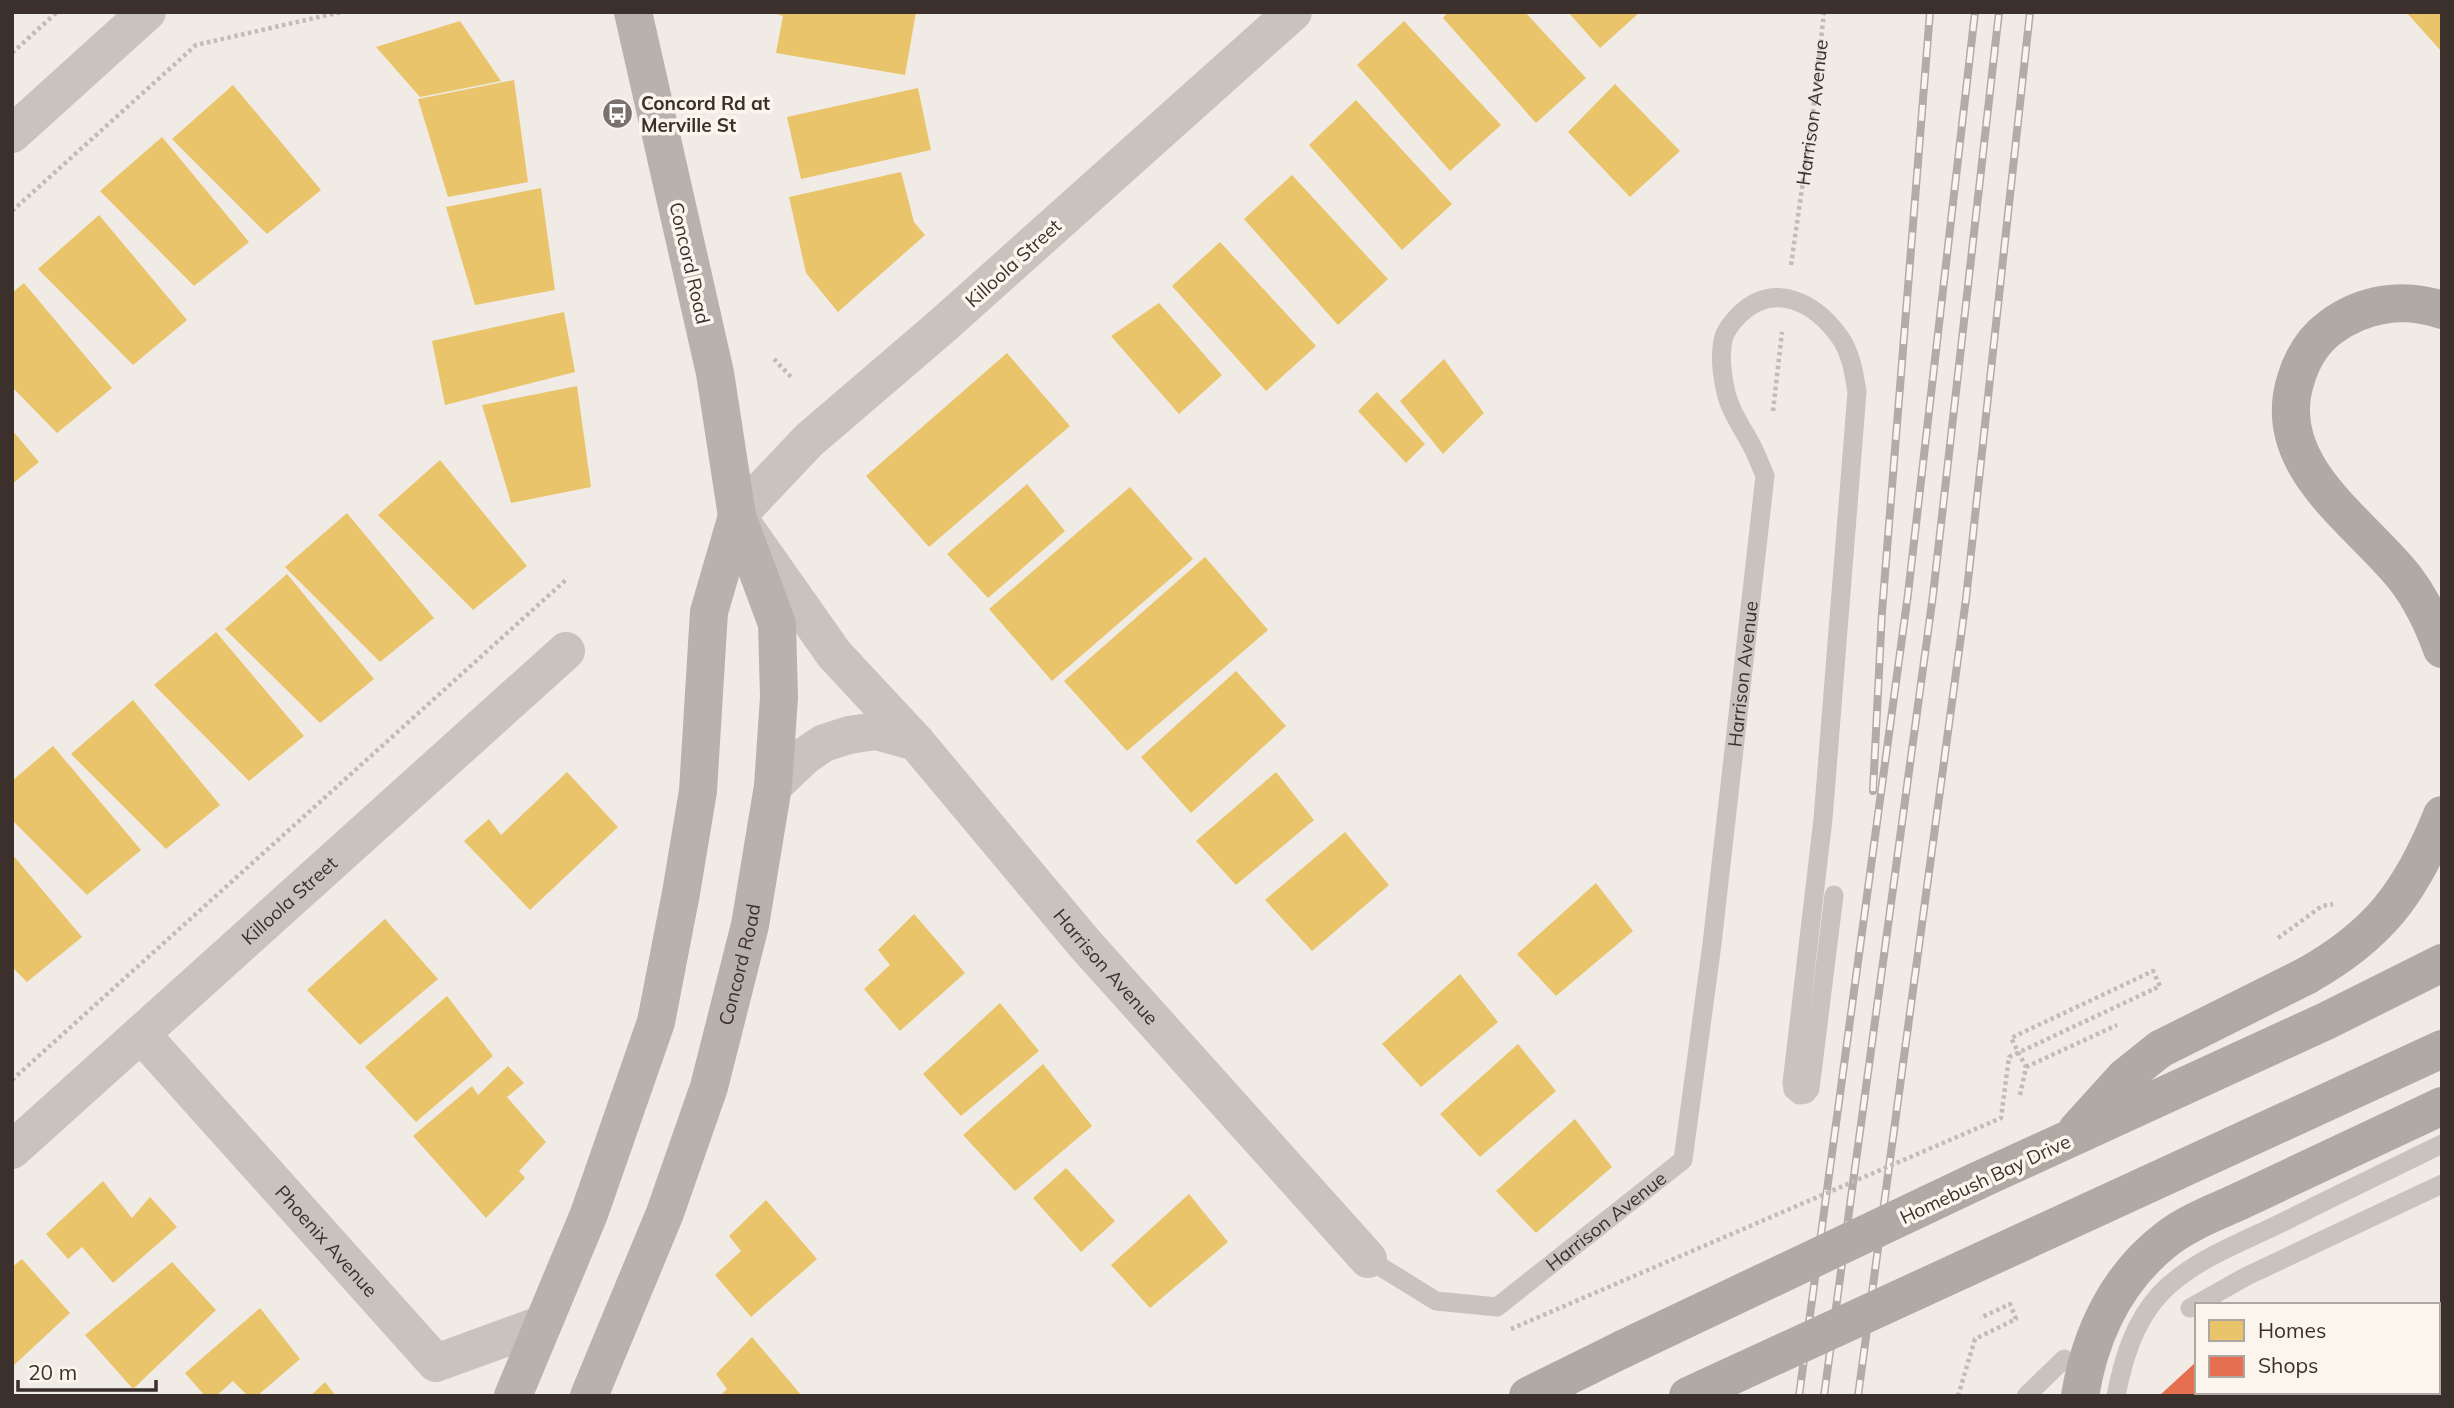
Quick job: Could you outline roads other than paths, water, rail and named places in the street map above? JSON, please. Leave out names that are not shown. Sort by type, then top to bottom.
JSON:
[{"type":"highway","points":[[2442,310],[2409,302],[2387,304],[2365,308],[2328,329],[2315,342],[2299,369],[2294,385],[2291,419],[2298,448],[2315,481],[2406,580],[2433,625],[2442,649]]},
{"type":"highway","points":[[2069,1140],[2125,1077],[2160,1049],[2306,976],[2363,937],[2391,908],[2420,866],[2442,815]]},
{"type":"highway","name":"Homebush Bay Drive","points":[[1535,1394],[1623,1349],[1977,1181],[2326,1021],[2442,963]]},
{"type":"highway","points":[[1688,1396],[2442,1049]]},
{"type":"highway","points":[[2080,1396],[2092,1342],[2104,1315],[2127,1280],[2168,1238],[2186,1226],[2442,1106]]},
{"type":"main road","name":"Concord Road","points":[[589,1396],[665,1213],[709,1087],[750,925],[773,786],[779,696],[777,624],[737,516],[715,373],[633,12]]},
{"type":"main road","name":"Concord Road","points":[[513,1396],[589,1214],[656,1022],[698,791],[709,612],[737,516]]},
{"type":"street","points":[[12,134],[147,12]]},
{"type":"street","name":"Killoola Street","points":[[737,516],[809,440],[942,326],[1293,12]]},
{"type":"street","name":"Harrison Avenue","points":[[737,516],[834,654],[915,742],[1085,944],[1368,1259]]},
{"type":"street","name":"Killoola Street","points":[[12,1150],[566,651]]},
{"type":"street","points":[[773,786],[806,755],[824,743],[849,735],[876,731],[915,742]]},
{"type":"street","name":"Phoenix Avenue","points":[[141,1034],[436,1363],[543,1324]]},
{"type":"lane","name":"Harrison Avenue","points":[[1368,1259],[1436,1301],[1497,1307],[1683,1160],[1712,944],[1765,476],[1752,446],[1735,418],[1725,389],[1723,338],[1734,320],[1751,304],[1769,298],[1786,297],[1806,305],[1823,318],[1840,337],[1853,366],[1857,392],[1823,819],[1792,1083],[1793,1090],[1799,1095],[1806,1094],[1810,1089],[1834,895]]},
{"type":"lane","points":[[2116,1396],[2120,1374],[2136,1331],[2158,1296],[2174,1281],[2211,1257],[2442,1144]]},
{"type":"lane","points":[[2199,1303],[2247,1276],[2442,1184]]},
{"type":"lane","points":[[2190,1308],[2195,1305]]},
{"type":"lane","points":[[2026,1396],[2064,1359]]},
{"type":"railway","points":[[1873,791],[1882,612],[1930,12]]},
{"type":"railway","points":[[1799,1396],[1908,594],[1975,12]]},
{"type":"railway","points":[[1824,1396],[1933,595],[1999,12]]},
{"type":"railway","points":[[1858,1396],[1966,599],[2030,12]]},
{"type":"place","name":"Concord Rd at Merville St","points":[[618,114]]}]
